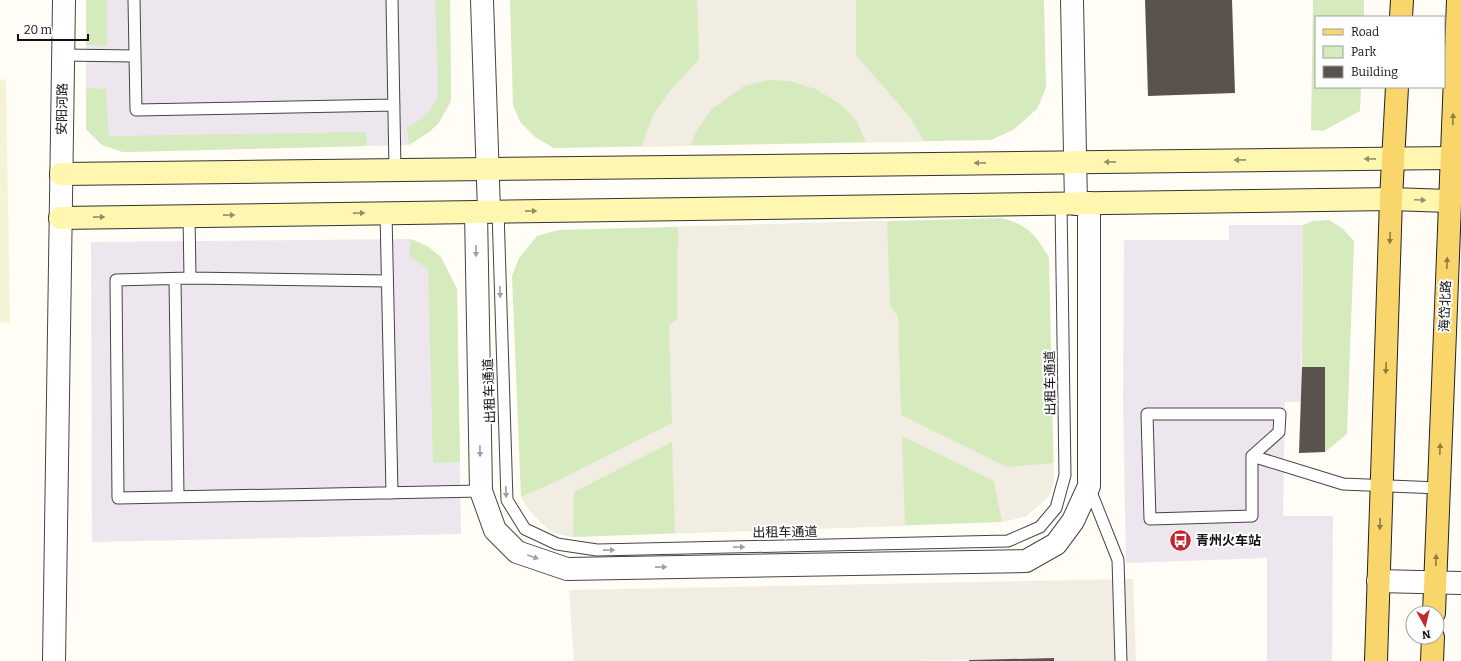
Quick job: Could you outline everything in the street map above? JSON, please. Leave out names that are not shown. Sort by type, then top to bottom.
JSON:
[{"type":"main road","points":[[1401,16],[1402,0]]},
{"type":"main road","name":"海岱北路","points":[[1434,605],[1438,488],[1455,202],[1451,158],[1458,0]]},
{"type":"main road","points":[[1376,661],[1391,199],[1397,88]]},
{"type":"main road","points":[[61,174],[1451,158]]},
{"type":"main road","points":[[60,218],[1391,199],[1455,202]]},
{"type":"main road","points":[[1432,661],[1433,645]]},
{"type":"street","name":"安阳河路","points":[[54,661],[64,0]]},
{"type":"street","points":[[482,0],[487,212],[481,491],[495,530],[517,552],[567,569],[1026,561],[1056,544],[1073,521],[1089,486],[1075,204],[1072,0]]},
{"type":"street","points":[[1378,581],[1461,583]]},
{"type":"lane","points":[[134,0],[136,110],[394,105]]},
{"type":"lane","points":[[392,0],[395,170]]},
{"type":"lane","points":[[63,55],[135,56]]},
{"type":"lane","name":"出租车通道","points":[[487,212],[506,500],[525,528],[531,532],[557,544],[605,550],[1008,541],[1040,527],[1056,508],[1065,474],[1075,204]]},
{"type":"lane","points":[[386,213],[392,493]]},
{"type":"lane","points":[[189,216],[190,278]]},
{"type":"lane","points":[[387,281],[190,278],[116,280],[118,498],[481,491]]},
{"type":"lane","points":[[175,279],[178,496]]},
{"type":"lane","points":[[1147,414],[1280,414],[1279,432],[1252,456],[1252,516],[1150,519],[1147,414]]},
{"type":"lane","points":[[1252,456],[1343,484],[1438,488]]},
{"type":"lane","points":[[1089,486],[1118,560],[1121,661]]},
{"type":"shaded area","points":[[86,0],[450,0],[451,101],[438,124],[429,132],[409,145],[123,152],[102,145],[86,129]]},
{"type":"shaded area","points":[[697,0],[856,0],[856,55],[909,116],[924,141],[866,142],[857,122],[843,106],[816,89],[789,81],[768,80],[744,86],[711,110],[697,130],[690,146],[641,147],[653,115],[670,91],[699,59]]},
{"type":"shaded area","points":[[0,79],[6,80],[10,323],[0,322]]},
{"type":"shaded area","points":[[887,221],[890,306],[898,316],[901,415],[1007,467],[1054,463],[1054,480],[1049,496],[1026,516],[1002,522],[994,481],[902,436],[905,526],[675,533],[672,442],[574,492],[573,537],[551,532],[529,510],[521,497],[557,481],[672,423],[669,326],[677,319],[678,227]]},
{"type":"shaded area","points":[[1229,225],[1303,225],[1301,402],[1285,402],[1283,516],[1333,516],[1332,661],[1267,661],[1267,558],[1126,563],[1123,401],[1124,240],[1229,240]]},
{"type":"shaded area","points":[[411,239],[427,246],[441,257],[457,289],[461,534],[92,542],[91,242]]},
{"type":"shaded area","points":[[1133,579],[1136,661],[1054,661],[1053,658],[912,661],[574,661],[569,590]]},
{"type":"green space","points":[[86,0],[107,0],[107,46],[86,45]]},
{"type":"green space","points":[[435,0],[450,0],[451,101],[438,124],[429,132],[409,145],[407,128],[429,111],[438,95]]},
{"type":"green space","points":[[510,0],[1044,0],[1046,88],[1037,109],[1013,130],[991,140],[554,148],[535,137],[520,122],[513,105]]},
{"type":"green space","points":[[1313,0],[1364,0],[1364,16],[1315,16],[1315,88],[1361,88],[1360,111],[1323,131],[1311,130]]},
{"type":"green space","points":[[86,88],[106,89],[109,136],[366,132],[367,146],[123,152],[102,145],[86,129]]},
{"type":"green space","points":[[1002,218],[1019,224],[1035,236],[1049,257],[1054,480],[1049,496],[1026,516],[1002,522],[573,537],[551,532],[529,510],[521,497],[512,276],[519,258],[537,236],[558,230]]},
{"type":"green space","points":[[1329,220],[1342,228],[1354,241],[1347,434],[1325,452],[1325,367],[1302,367],[1303,225],[1313,221]]},
{"type":"green space","points":[[411,239],[427,246],[441,257],[457,289],[460,462],[433,463],[428,269],[409,256]]},
{"type":"building","points":[[1145,0],[1232,0],[1235,93],[1148,96]]},
{"type":"building","points":[[1302,367],[1325,367],[1325,452],[1299,453]]},
{"type":"building","points":[[1054,658],[1054,661],[969,661],[969,660]]},
{"type":"place","name":"青州火车站","points":[[1180,540]]}]
